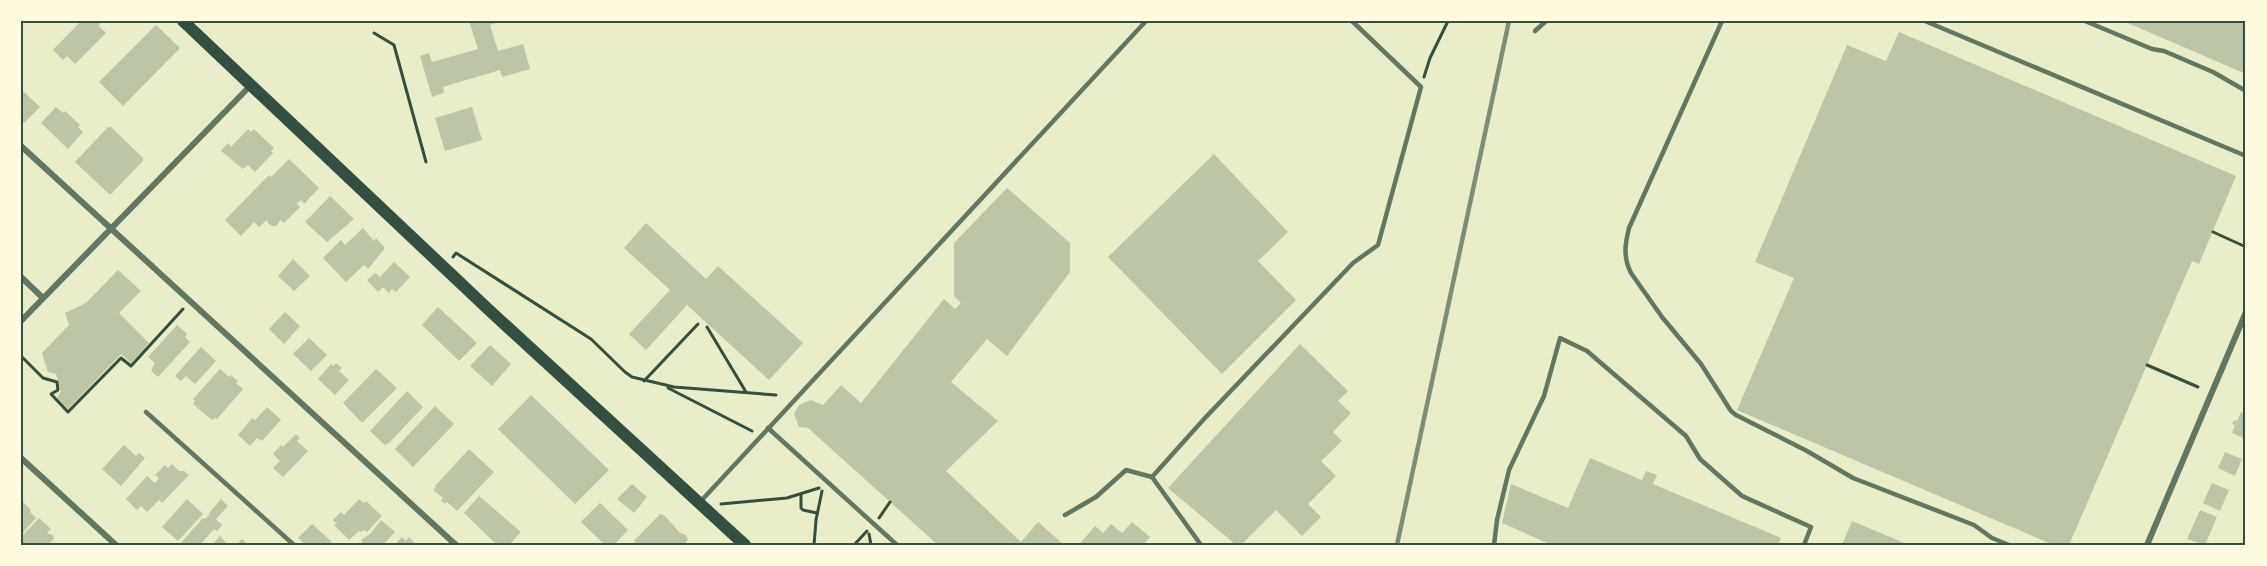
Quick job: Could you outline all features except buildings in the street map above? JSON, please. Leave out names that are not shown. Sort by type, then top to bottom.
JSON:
[{"type":"main road","points":[[183,21],[498,318],[746,545]]},
{"type":"street","points":[[21,321],[251,85]]},
{"type":"street","points":[[21,146],[456,545]]},
{"type":"street","points":[[21,278],[43,298]]},
{"type":"street","points":[[2146,545],[2246,312]]},
{"type":"street","points":[[21,458],[116,545]]},
{"type":"lane","points":[[699,502],[1146,21]]},
{"type":"lane","points":[[1152,477],[1204,419],[1353,263],[1378,245],[1421,87],[1352,21]]},
{"type":"lane","points":[[1535,31],[1546,21]]},
{"type":"lane","points":[[1722,21],[1629,228],[1625,249],[1627,265],[1631,273],[1662,317],[1701,364],[1736,416],[1807,451],[1853,478],[1974,525],[1992,538],[2009,545]]},
{"type":"lane","points":[[1925,21],[2246,156]]},
{"type":"lane","points":[[2085,21],[2152,49],[2164,51],[2212,72],[2246,91]]},
{"type":"lane","points":[[1494,545],[1497,520],[1509,470],[1544,396],[1560,338],[1587,351],[1686,436],[1700,459],[1742,496],[1811,527],[1804,545]]},
{"type":"lane","points":[[146,412],[294,545]]},
{"type":"lane","points":[[768,428],[897,545]]},
{"type":"lane","points":[[1065,515],[1096,497],[1126,470],[1152,477],[1201,545]]},
{"type":"path","points":[[1421,87],[1430,58],[1448,21]]},
{"type":"path","points":[[374,33],[394,45],[426,162]]},
{"type":"path","points":[[2213,232],[2246,247]]},
{"type":"path","points":[[452,257],[456,253],[591,339],[625,372],[644,381],[664,386],[776,395]]},
{"type":"path","points":[[21,356],[43,378],[57,382],[58,390],[51,394],[68,412],[121,358],[131,366],[183,309]]},
{"type":"path","points":[[644,381],[698,324]]},
{"type":"path","points":[[707,327],[747,393]]},
{"type":"path","points":[[2147,365],[2198,387]]},
{"type":"path","points":[[664,386],[750,429]]},
{"type":"path","points":[[721,504],[801,495],[823,486],[817,513],[814,545]]},
{"type":"path","points":[[812,491],[820,497]]},
{"type":"path","points":[[801,495],[801,508],[817,513]]},
{"type":"path","points":[[878,519],[890,502]]},
{"type":"path","points":[[854,545],[868,529],[871,545]]},
{"type":"railway","points":[[1397,545],[1509,21]]}]
